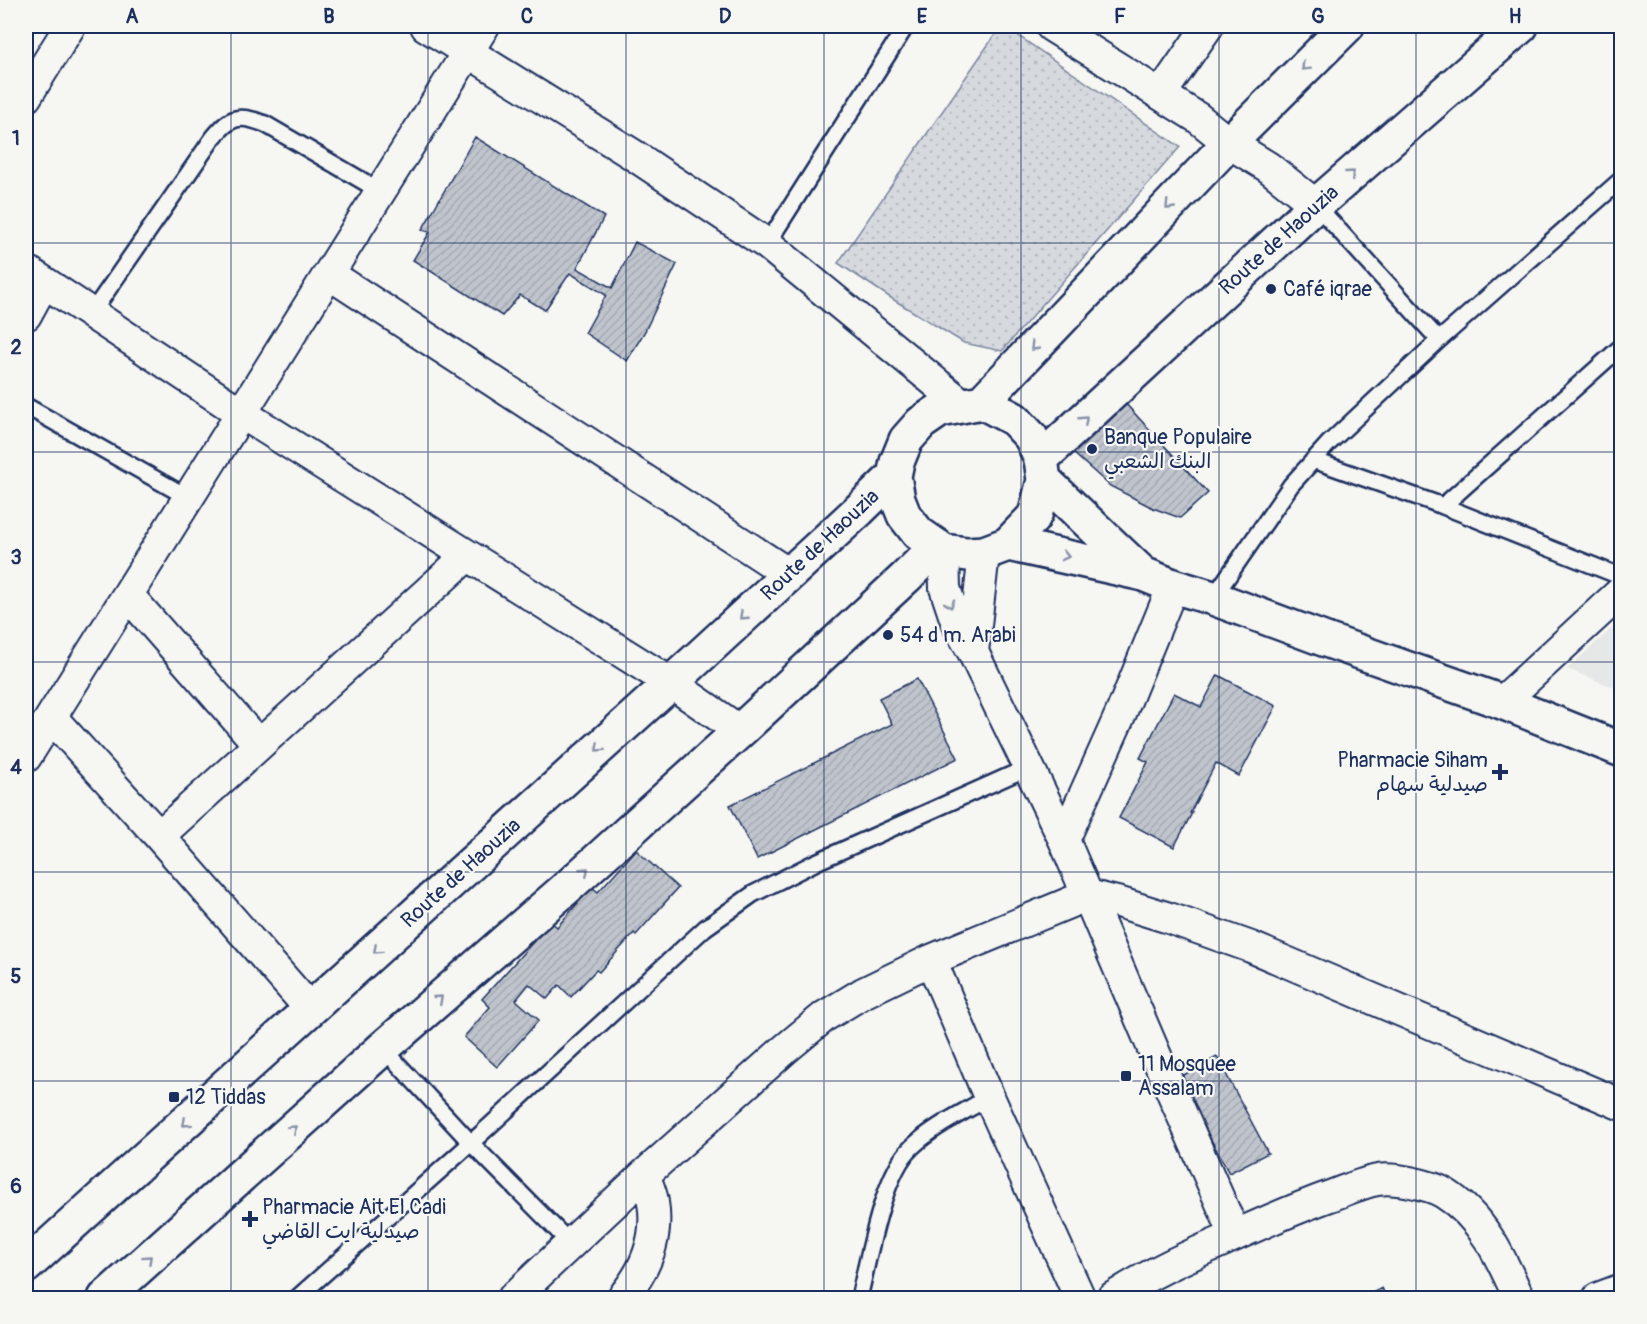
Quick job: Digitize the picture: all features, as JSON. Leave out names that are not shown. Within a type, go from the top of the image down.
[{"type":"street","points":[[26,97],[70,26]]},
{"type":"street","points":[[426,26],[632,154],[767,244],[973,404],[1014,419],[1031,437],[1043,470],[1143,574]]},
{"type":"street","points":[[26,757],[484,26]]},
{"type":"street","points":[[1051,26],[1198,118],[1229,143],[1268,167],[1316,205]]},
{"type":"street","points":[[1161,94],[1208,26]]},
{"type":"street","points":[[1347,26],[973,404],[940,410],[921,423],[906,440],[897,462],[894,477],[898,500],[904,515],[918,533],[940,548],[967,554],[996,548],[1143,574],[1502,702],[1622,750]]},
{"type":"street","name":"Route de Haouzia","points":[[1043,470],[1316,205],[1521,26]]},
{"type":"street","points":[[328,274],[789,574]]},
{"type":"street","points":[[26,315],[35,276],[242,413],[672,683],[740,731]]},
{"type":"street","points":[[973,652],[996,548],[1033,518],[1043,470]]},
{"type":"street","name":"Route de Haouzia","points":[[26,1266],[672,683],[894,477]]},
{"type":"street","points":[[940,548],[945,588],[957,624],[973,652],[1064,840],[1156,1058],[1235,1235]]},
{"type":"street","points":[[105,1299],[383,1048],[572,883],[940,548]]},
{"type":"street","points":[[159,836],[467,556]]},
{"type":"street","points":[[1064,840],[1121,713],[1173,586]]},
{"type":"street","points":[[1502,702],[1622,591]]},
{"type":"street","points":[[128,595],[259,745]]},
{"type":"street","points":[[51,717],[311,1010]]},
{"type":"street","points":[[513,1299],[644,1175],[825,1016],[863,993],[931,960],[1088,895],[1169,918],[1251,947],[1622,1105]]},
{"type":"street","points":[[931,960],[1080,1299]]},
{"type":"street","points":[[622,1299],[636,1282],[648,1256],[654,1229],[653,1202],[644,1175]]},
{"type":"street","points":[[1112,1299],[1169,1264],[1297,1208],[1378,1179],[1413,1182],[1442,1191],[1464,1208],[1485,1231],[1519,1299]]},
{"type":"street","points":[[1598,1299],[1622,1289]]},
{"type":"lane","points":[[767,244],[906,26]]},
{"type":"lane","points":[[91,314],[213,138],[231,120],[240,117],[250,118],[265,124],[380,191]]},
{"type":"lane","points":[[1214,598],[1291,486],[1329,443],[1439,340],[1622,179]]},
{"type":"lane","points":[[1316,205],[1439,340]]},
{"type":"lane","points":[[1443,506],[1622,346]]},
{"type":"lane","points":[[26,406],[189,498]]},
{"type":"lane","points":[[1313,460],[1443,506],[1622,577]]},
{"type":"lane","points":[[297,1299],[705,928],[753,894],[816,862],[1029,767]]},
{"type":"lane","points":[[383,1048],[471,1143],[571,1244]]},
{"type":"lane","points":[[860,1299],[883,1204],[896,1167],[910,1149],[932,1131],[990,1097]]},
{"type":"shaded area","points":[[1001,26],[1180,147],[1002,351],[964,343],[838,263]]},
{"type":"shaded area","points":[[1621,620],[1621,690],[1567,669]]},
{"type":"building","points":[[475,137],[604,217],[577,268],[612,288],[635,242],[677,264],[645,331],[627,361],[585,333],[606,295],[570,273],[545,310],[520,295],[502,316],[413,260],[430,232],[422,230]]},
{"type":"building","points":[[1124,402],[1208,493],[1180,518],[1153,508],[1110,486],[1071,451]]},
{"type":"building","points":[[1218,675],[1276,706],[1239,776],[1216,763],[1174,847],[1119,818],[1148,762],[1140,758],[1174,693],[1201,707]]},
{"type":"building","points":[[917,679],[958,758],[757,859],[730,805],[892,724],[879,698]]},
{"type":"building","points":[[636,850],[678,888],[636,935],[634,933],[599,972],[596,970],[571,997],[559,985],[547,999],[529,984],[516,1000],[539,1020],[497,1067],[464,1037],[490,1007],[482,999],[551,922],[557,927],[592,887],[598,892]]},
{"type":"building","points":[[1217,1057],[1268,1153],[1229,1173],[1178,1078]]},
{"type":"building","points":[[1382,1288],[1387,1298],[1362,1298]]},
{"type":"place","name":"Café iqrae","points":[[1271,289]]},
{"type":"place","name":"Banque Populaire البنك الشعبي","points":[[1092,449]]},
{"type":"place","name":"54 d m. Arabi","points":[[888,635]]},
{"type":"place","name":"Pharmacie Siham صيدلية سهام","points":[[1500,772]]},
{"type":"place","name":"11 Mosquee Assalam","points":[[1126,1076]]},
{"type":"place","name":"12 Tiddas","points":[[174,1097]]},
{"type":"place","name":"Pharmacie Ait El Cadi صيدلية ايت القاضي","points":[[250,1219]]}]
